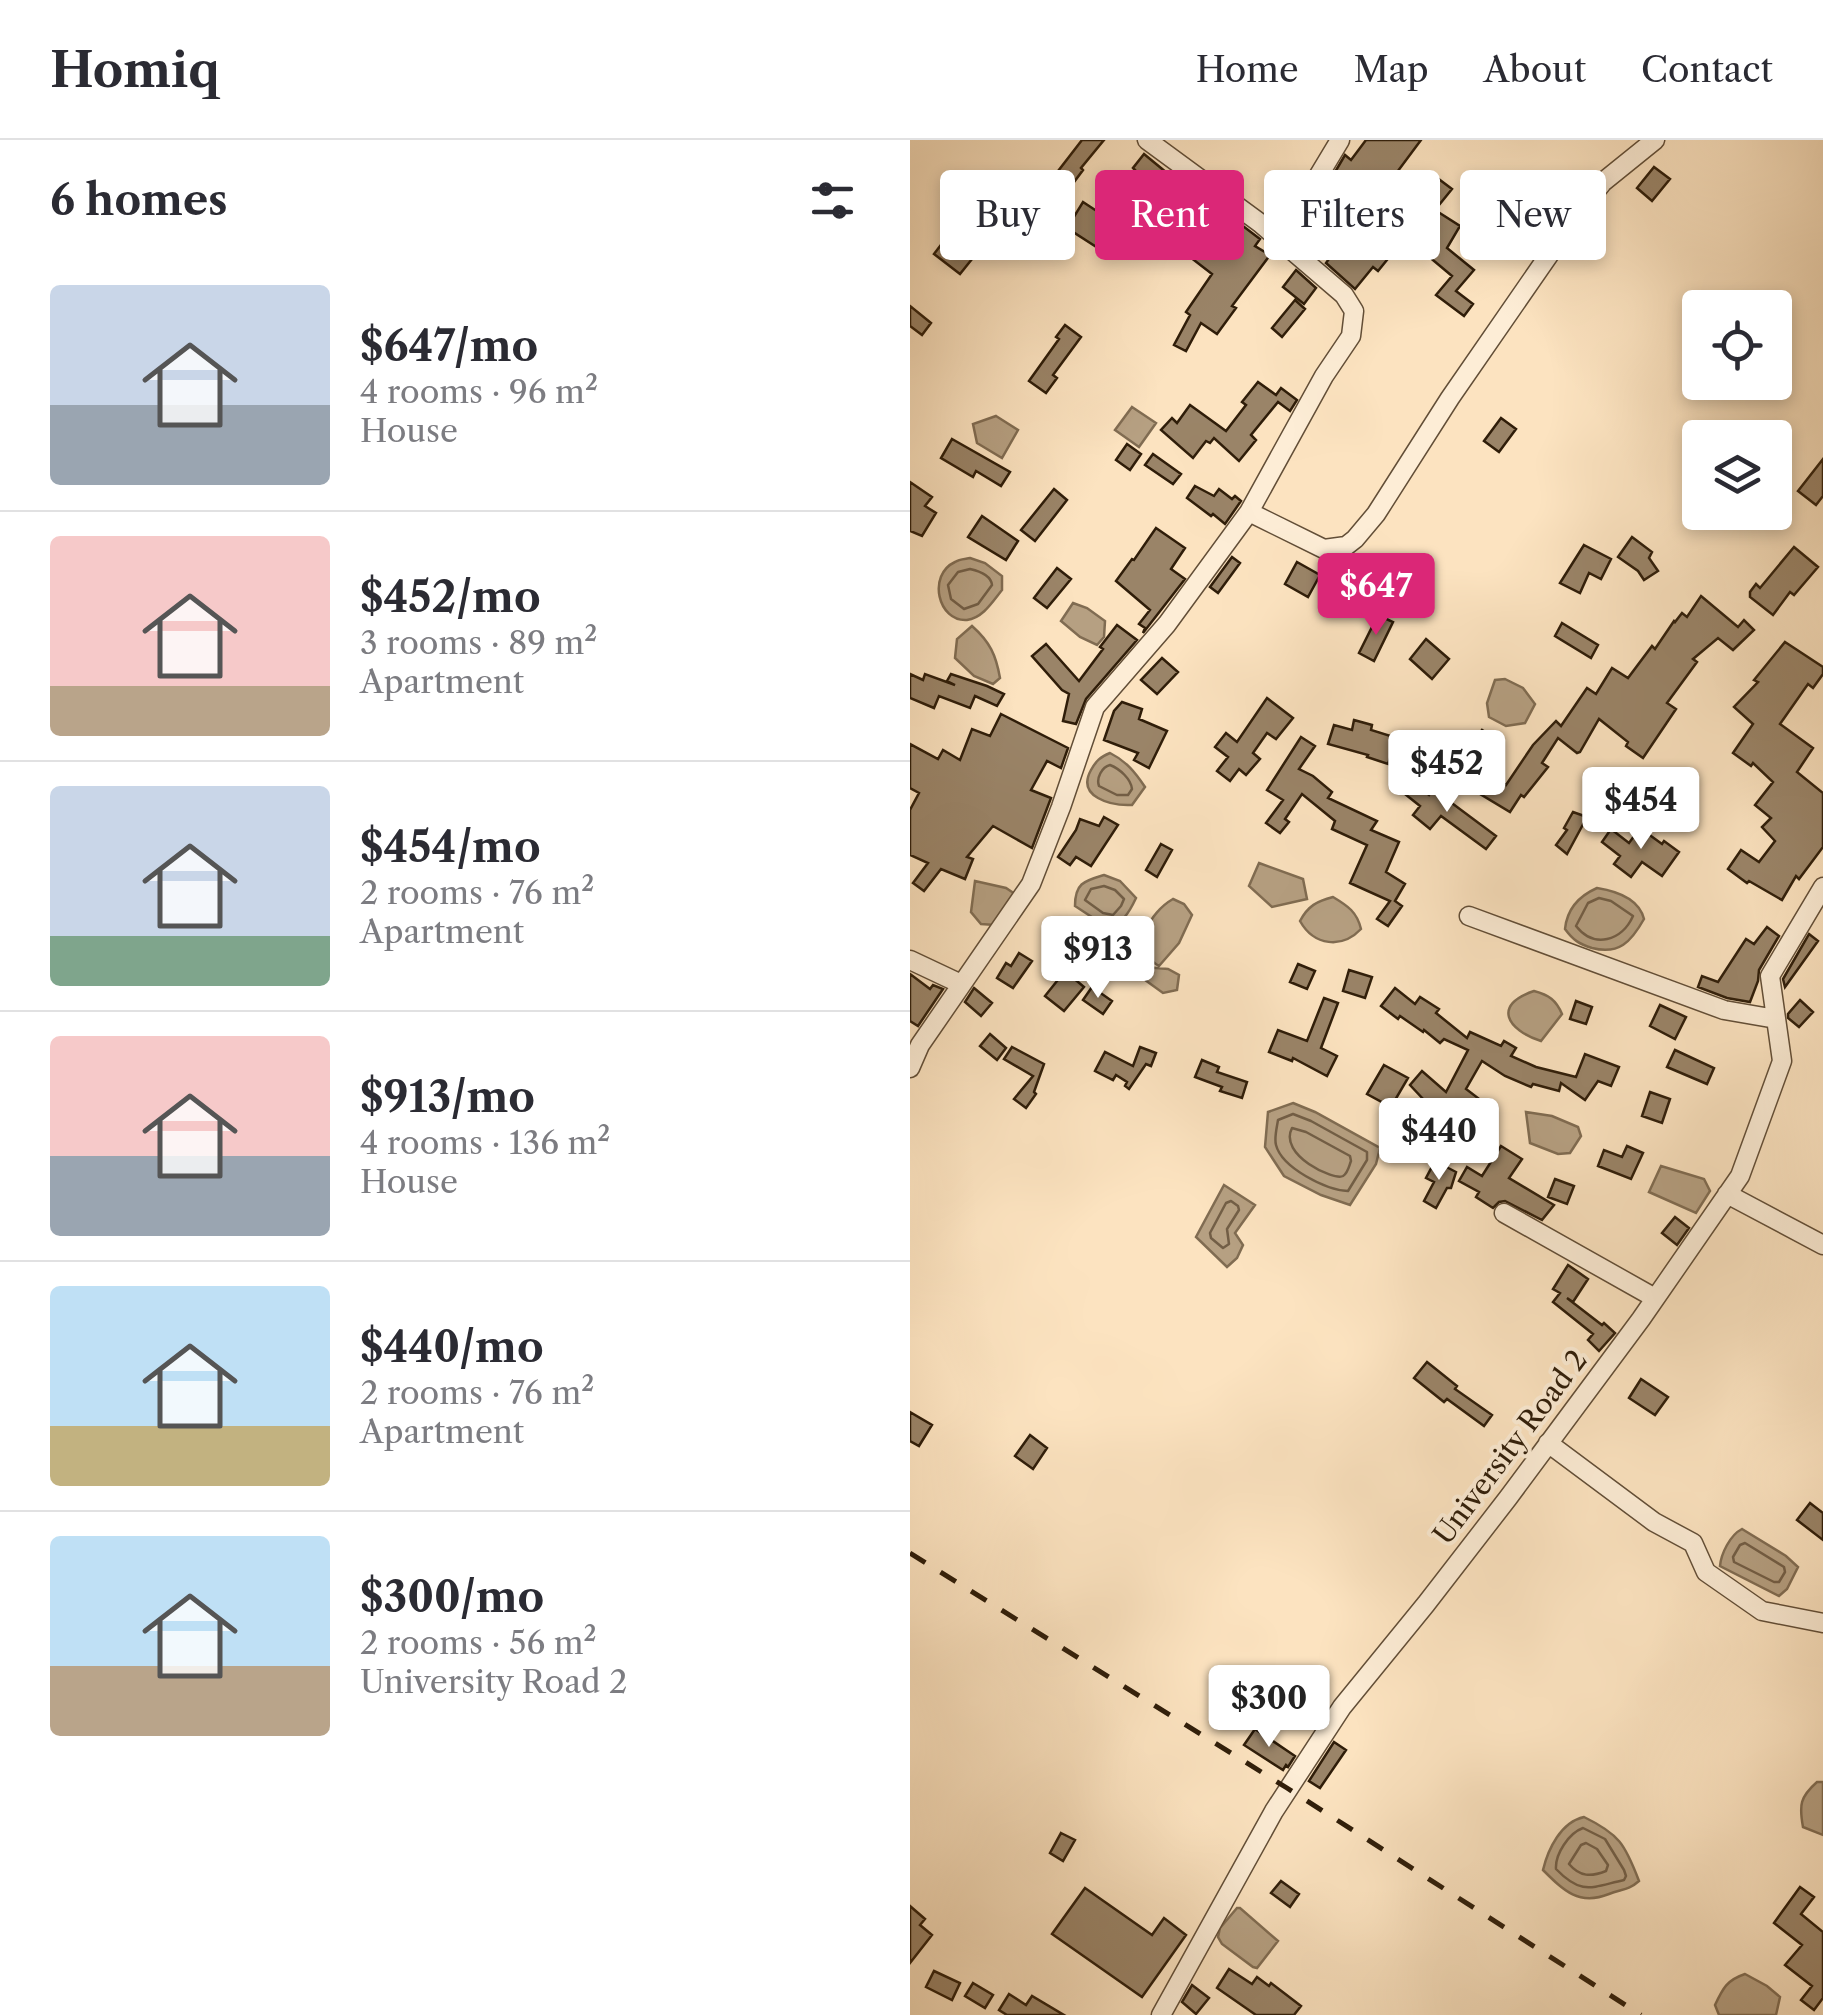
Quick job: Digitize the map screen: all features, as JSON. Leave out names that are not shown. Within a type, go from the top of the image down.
[{"type":"street","points":[[1147,140],[1264,226]]},
{"type":"street","points":[[1323,170],[1340,140]]},
{"type":"street","points":[[1249,512],[1324,549],[1346,546],[1355,539],[1376,514],[1450,398],[1578,213],[1603,182],[1654,140]]},
{"type":"street","points":[[910,1068],[920,1045],[1031,884],[1095,707],[1167,624],[1249,512],[1324,376],[1351,336],[1354,310],[1344,295],[1303,260]]},
{"type":"street","name":"University Road 2","points":[[1160,2015],[1274,1810],[1342,1707],[1548,1443],[1740,1176],[1782,1061],[1770,976],[1823,888]]},
{"type":"street","points":[[1469,916],[1724,1010],[1776,1019]]},
{"type":"street","points":[[910,960],[961,984]]},
{"type":"street","points":[[1728,1194],[1823,1244]]},
{"type":"street","points":[[1504,1213],[1655,1298]]},
{"type":"street","points":[[1548,1443],[1654,1522],[1693,1543],[1706,1572],[1762,1612],[1823,1623]]},
{"type":"water","points":[[1132,407],[1156,423],[1139,447],[1115,430]]},
{"type":"water","points":[[996,416],[1018,430],[1002,458],[977,443],[973,424]]},
{"type":"water","points":[[970,558],[1002,576],[1002,590],[983,613],[973,619],[957,619],[943,606],[941,577],[958,560]]},
{"type":"water","points":[[1073,603],[1105,621],[1104,637],[1097,645],[1061,621]]},
{"type":"water","points":[[972,626],[994,656],[1000,678],[993,684],[974,676],[955,658],[957,639]]},
{"type":"water","points":[[1505,679],[1523,688],[1535,704],[1525,723],[1506,726],[1489,717],[1487,703],[1495,680]]},
{"type":"water","points":[[1110,753],[1130,767],[1145,787],[1132,805],[1098,798],[1088,787],[1093,767]]},
{"type":"water","points":[[1259,863],[1303,879],[1307,899],[1272,907],[1249,886]]},
{"type":"water","points":[[1104,875],[1120,881],[1136,898],[1117,924],[1103,923],[1075,906],[1082,884]]},
{"type":"water","points":[[975,881],[1015,894],[995,925],[981,924],[971,912]]},
{"type":"water","points":[[1597,888],[1632,901],[1644,919],[1629,940],[1610,950],[1587,946],[1565,929],[1575,904]]},
{"type":"water","points":[[1333,897],[1351,910],[1361,929],[1345,940],[1329,942],[1313,936],[1300,921],[1314,905]]},
{"type":"water","points":[[1173,899],[1184,904],[1192,915],[1179,943],[1159,966],[1145,950],[1146,931],[1150,921]]},
{"type":"water","points":[[1145,967],[1168,969],[1179,975],[1177,990],[1163,993],[1141,977]]},
{"type":"water","points":[[1534,991],[1551,999],[1562,1014],[1541,1041],[1520,1031],[1509,1017],[1513,1003]]},
{"type":"water","points":[[1293,1103],[1380,1148],[1376,1164],[1350,1205],[1284,1176],[1265,1147],[1268,1112]]},
{"type":"water","points":[[1526,1112],[1552,1116],[1578,1127],[1581,1136],[1570,1153],[1558,1154],[1530,1143]]},
{"type":"water","points":[[1661,1166],[1704,1179],[1710,1191],[1696,1213],[1649,1192]]},
{"type":"water","points":[[1224,1185],[1255,1205],[1235,1233],[1243,1245],[1227,1267],[1196,1237]]},
{"type":"water","points":[[1742,1529],[1798,1567],[1779,1596],[1720,1566],[1727,1545]]},
{"type":"water","points":[[1817,1782],[1823,1782],[1823,1835],[1803,1827],[1802,1819],[1804,1797]]},
{"type":"water","points":[[1584,1817],[1619,1842],[1639,1881],[1598,1897],[1580,1897],[1565,1890],[1543,1870],[1557,1838],[1569,1824]]},
{"type":"water","points":[[1237,1908],[1278,1941],[1257,1968],[1218,1937],[1220,1928]]},
{"type":"water","points":[[1745,1974],[1780,1997],[1776,2015],[1719,2015],[1715,2005],[1723,1989]]},
{"type":"building","points":[[1082,140],[1104,140],[1075,181],[1075,170],[1059,170]]},
{"type":"building","points":[[1366,140],[1421,140],[1399,170],[1336,170],[1345,155],[1351,160]]},
{"type":"building","points":[[1144,154],[1163,170],[1135,170]]},
{"type":"building","points":[[1654,167],[1670,179],[1652,201],[1637,188]]},
{"type":"building","points":[[1440,180],[1452,189],[1440,204]]},
{"type":"building","points":[[1083,202],[1095,210],[1095,246],[1075,233],[1075,215]]},
{"type":"building","points":[[1440,213],[1460,226],[1447,248],[1474,270],[1456,291],[1473,304],[1464,316],[1436,295],[1452,276],[1433,260],[1440,260]]},
{"type":"building","points":[[1244,227],[1260,239],[1255,246],[1264,251],[1266,260],[1232,306],[1236,308],[1217,334],[1201,323],[1186,351],[1174,345],[1190,315],[1186,312],[1212,274],[1194,260],[1244,260]]},
{"type":"building","points":[[942,260],[971,260],[960,274]]},
{"type":"building","points":[[1387,260],[1378,271],[1373,267],[1355,289],[1326,263]]},
{"type":"building","points":[[1296,270],[1316,288],[1304,304],[1283,287]]},
{"type":"building","points":[[1295,300],[1305,309],[1282,337],[1272,328]]},
{"type":"building","points":[[910,306],[931,323],[922,335],[910,326]]},
{"type":"building","points":[[1065,325],[1081,337],[1053,375],[1057,378],[1046,393],[1029,381]]},
{"type":"building","points":[[1258,382],[1276,395],[1281,388],[1297,400],[1290,411],[1278,402],[1251,435],[1256,440],[1239,461],[1214,438],[1210,443],[1206,441],[1193,458],[1161,430],[1172,418],[1177,423],[1190,405],[1226,431]]},
{"type":"building","points":[[1501,418],[1516,429],[1499,452],[1484,441]]},
{"type":"building","points":[[952,439],[1010,472],[1001,486],[976,471],[973,477],[941,458]]},
{"type":"building","points":[[1127,444],[1141,454],[1130,470],[1116,460]]},
{"type":"building","points":[[1153,454],[1181,474],[1173,484],[1145,465]]},
{"type":"building","points":[[1823,459],[1823,496],[1816,505],[1798,491]]},
{"type":"building","points":[[910,482],[932,497],[925,506],[936,513],[922,536],[910,531]]},
{"type":"building","points":[[1195,486],[1214,496],[1219,489],[1241,501],[1225,524],[1187,498]]},
{"type":"building","points":[[1054,489],[1067,500],[1035,541],[1021,530]]},
{"type":"building","points":[[982,516],[1018,541],[1006,560],[968,537]]},
{"type":"building","points":[[1156,528],[1185,548],[1171,569],[1185,579],[1143,633],[1145,628],[1139,624],[1150,610],[1116,581]]},
{"type":"building","points":[[1632,537],[1652,552],[1649,558],[1658,571],[1644,580],[1618,557]]},
{"type":"building","points":[[1584,545],[1611,559],[1601,579],[1589,573],[1580,593],[1560,583]]},
{"type":"building","points":[[1794,547],[1818,567],[1794,595],[1790,592],[1773,615],[1750,597],[1750,592],[1756,584],[1760,588]]},
{"type":"building","points":[[1232,557],[1240,563],[1218,593],[1210,587]]},
{"type":"building","points":[[1297,562],[1320,575],[1308,597],[1285,584]]},
{"type":"building","points":[[1057,568],[1071,579],[1047,608],[1034,598]]},
{"type":"building","points":[[1701,596],[1738,627],[1744,620],[1754,630],[1733,650],[1718,638],[1693,659],[1697,662],[1667,703],[1676,709],[1643,758],[1599,719],[1580,752],[1558,738],[1542,763],[1548,767],[1510,812],[1447,774],[1453,765],[1440,756],[1449,743],[1465,753],[1482,730],[1496,739],[1477,768],[1506,785],[1533,745],[1556,721],[1561,726],[1587,688],[1596,694],[1612,668],[1628,678],[1674,621],[1682,613],[1687,617]]},
{"type":"building","points":[[1378,615],[1393,622],[1374,661],[1359,653]]},
{"type":"building","points":[[1562,623],[1598,645],[1591,658],[1555,636]]},
{"type":"building","points":[[1117,625],[1137,640],[1086,699],[1076,724],[1063,721],[1069,694],[1032,656],[1046,644],[1079,681]]},
{"type":"building","points":[[1426,639],[1449,659],[1432,679],[1410,659]]},
{"type":"building","points":[[1785,642],[1823,667],[1823,674],[1813,688],[1808,684],[1780,724],[1813,748],[1797,772],[1823,793],[1823,847],[1799,879],[1796,876],[1782,900],[1728,869],[1741,850],[1759,862],[1775,841],[1762,827],[1771,818],[1755,805],[1773,782],[1753,763],[1751,766],[1733,753],[1753,724],[1734,707],[1758,682],[1754,680]]},
{"type":"building","points":[[1162,658],[1178,672],[1157,694],[1141,680]]},
{"type":"building","points":[[910,674],[923,680],[925,674],[955,685],[947,681],[951,674],[1004,694],[997,706],[975,696],[970,708],[939,696],[934,708],[910,698]]},
{"type":"building","points":[[1267,698],[1293,718],[1276,739],[1267,733],[1253,753],[1260,759],[1246,775],[1239,769],[1230,781],[1217,771],[1228,757],[1215,747],[1226,733],[1237,742]]},
{"type":"building","points":[[1122,702],[1142,709],[1139,719],[1167,731],[1149,768],[1134,760],[1138,753],[1104,740],[1114,711]]},
{"type":"building","points":[[1001,714],[1068,748],[1061,768],[1047,761],[1031,790],[1051,798],[1032,848],[993,826],[967,857],[973,859],[965,879],[941,869],[924,891],[913,883],[928,863],[910,855],[910,810],[919,793],[910,788],[910,744],[938,759],[943,750],[960,760],[972,729],[990,736]]},
{"type":"building","points":[[1354,720],[1397,738],[1388,764],[1328,744],[1334,725],[1352,730]]},
{"type":"building","points":[[1301,737],[1315,746],[1299,769],[1332,792],[1328,798],[1377,821],[1371,830],[1399,842],[1386,872],[1405,884],[1395,901],[1402,906],[1388,926],[1377,919],[1390,901],[1350,883],[1367,845],[1332,829],[1335,821],[1302,794],[1280,833],[1266,823],[1283,800],[1267,790]]},
{"type":"building","points":[[1414,783],[1429,795],[1433,789],[1496,836],[1486,849],[1441,816],[1430,829],[1413,815],[1420,806],[1405,794]]},
{"type":"building","points":[[1573,812],[1587,817],[1567,854],[1556,845]]},
{"type":"building","points":[[1104,817],[1118,825],[1091,866],[1076,857],[1070,865],[1058,857],[1080,819],[1099,826]]},
{"type":"building","points":[[1640,828],[1679,852],[1662,876],[1642,862],[1631,877],[1614,864],[1620,856],[1602,842],[1611,829],[1629,843]]},
{"type":"building","points":[[1161,844],[1172,850],[1157,877],[1146,870]]},
{"type":"building","points":[[1767,927],[1779,936],[1759,970],[1750,1002],[1698,987],[1702,976],[1718,982],[1746,939],[1754,944]]},
{"type":"building","points":[[1809,934],[1818,941],[1785,987],[1783,979]]},
{"type":"building","points":[[1019,953],[1032,961],[1013,988],[997,978],[1006,963],[1011,966]]},
{"type":"building","points":[[1298,964],[1315,971],[1307,989],[1290,982]]},
{"type":"building","points":[[1349,970],[1372,977],[1365,998],[1343,991]]},
{"type":"building","points":[[1065,971],[1084,987],[1064,1011],[1045,996]]},
{"type":"building","points":[[910,974],[930,989],[933,985],[943,989],[918,1026],[910,1021]]},
{"type":"building","points":[[1092,987],[1112,1001],[1103,1014],[1083,1000]]},
{"type":"building","points":[[974,988],[992,1003],[981,1016],[965,1002]]},
{"type":"building","points":[[1395,988],[1415,1004],[1420,997],[1439,1009],[1436,1013],[1467,1038],[1470,1032],[1501,1046],[1504,1041],[1516,1048],[1511,1056],[1536,1067],[1576,1077],[1585,1054],[1619,1067],[1611,1086],[1598,1081],[1585,1100],[1561,1083],[1559,1091],[1533,1084],[1531,1087],[1482,1061],[1466,1089],[1495,1111],[1489,1122],[1477,1115],[1470,1123],[1455,1110],[1451,1116],[1425,1101],[1410,1085],[1422,1071],[1446,1092],[1468,1050],[1444,1039],[1440,1043],[1381,1006]]},
{"type":"building","points":[[1324,998],[1338,1003],[1321,1048],[1337,1056],[1327,1076],[1293,1058],[1292,1061],[1269,1052],[1278,1030],[1307,1041]]},
{"type":"building","points":[[1800,1000],[1813,1012],[1799,1027],[1788,1014]]},
{"type":"building","points":[[1576,1001],[1592,1007],[1586,1024],[1570,1019]]},
{"type":"building","points":[[1660,1005],[1686,1017],[1675,1039],[1650,1026]]},
{"type":"building","points":[[990,1034],[1006,1048],[997,1060],[980,1046]]},
{"type":"building","points":[[1012,1047],[1044,1064],[1036,1094],[1026,1108],[1014,1099],[1033,1076],[1004,1059]]},
{"type":"building","points":[[1140,1047],[1156,1053],[1151,1066],[1146,1064],[1129,1089],[1125,1086],[1127,1082],[1116,1075],[1113,1080],[1095,1071],[1105,1052],[1133,1066]]},
{"type":"building","points":[[1675,1050],[1714,1068],[1707,1084],[1667,1067]]},
{"type":"building","points":[[1202,1060],[1219,1067],[1217,1072],[1247,1082],[1242,1098],[1195,1077]]},
{"type":"building","points":[[1384,1065],[1408,1078],[1391,1107],[1367,1094]]},
{"type":"building","points":[[1650,1092],[1670,1099],[1662,1123],[1642,1116]]},
{"type":"building","points":[[1501,1146],[1522,1159],[1509,1178],[1554,1205],[1542,1220],[1505,1201],[1493,1208],[1476,1197],[1479,1192],[1459,1181],[1467,1167],[1482,1176]]},
{"type":"building","points":[[1627,1146],[1643,1153],[1631,1179],[1598,1166],[1604,1150],[1622,1157]]},
{"type":"building","points":[[1435,1161],[1456,1172],[1451,1188],[1447,1188],[1436,1208],[1424,1201],[1434,1182],[1426,1178]]},
{"type":"building","points":[[1555,1179],[1574,1186],[1567,1204],[1548,1197]]},
{"type":"building","points":[[1675,1217],[1689,1228],[1677,1245],[1662,1233]]},
{"type":"building","points":[[1568,1265],[1588,1279],[1573,1302],[1567,1298],[1615,1333],[1599,1351],[1588,1340],[1593,1334],[1553,1302],[1560,1293],[1553,1289]]},
{"type":"building","points":[[1427,1362],[1457,1386],[1455,1389],[1492,1415],[1484,1426],[1414,1378]]},
{"type":"building","points":[[1641,1379],[1668,1397],[1655,1415],[1629,1398]]},
{"type":"building","points":[[910,1412],[932,1425],[919,1446],[910,1441]]},
{"type":"building","points":[[1030,1435],[1047,1448],[1033,1469],[1015,1456]]},
{"type":"building","points":[[1810,1503],[1823,1513],[1823,1540],[1797,1520]]},
{"type":"building","points":[[1255,1729],[1295,1756],[1288,1767],[1283,1770],[1244,1745]]},
{"type":"building","points":[[1334,1742],[1346,1750],[1320,1788],[1309,1781]]},
{"type":"building","points":[[1061,1833],[1075,1840],[1063,1861],[1050,1853]]},
{"type":"building","points":[[1281,1881],[1299,1894],[1290,1907],[1271,1893]]},
{"type":"building","points":[[1800,1887],[1814,1897],[1801,1914],[1823,1932],[1823,1998],[1814,2010],[1801,2000],[1812,1986],[1785,1965],[1802,1945],[1774,1923]]},
{"type":"building","points":[[1085,1888],[1152,1935],[1164,1918],[1186,1935],[1142,1997],[1052,1934]]},
{"type":"building","points":[[910,1906],[925,1919],[920,1925],[932,1935],[910,1963]]},
{"type":"building","points":[[1229,1969],[1252,1984],[1257,1977],[1269,1986],[1271,1983],[1301,2006],[1294,2015],[1256,2015],[1217,1988]]},
{"type":"building","points":[[934,1971],[960,1983],[952,2000],[926,1987]]},
{"type":"building","points":[[973,1983],[993,1995],[985,2008],[965,1996]]},
{"type":"building","points":[[1192,1985],[1209,1998],[1196,2014],[1182,2002]]},
{"type":"building","points":[[1009,1994],[1026,2005],[1032,1996],[1064,2015],[1007,2015],[999,2010]]},
{"type":"railway","points":[[910,1553],[1641,2015]]}]
